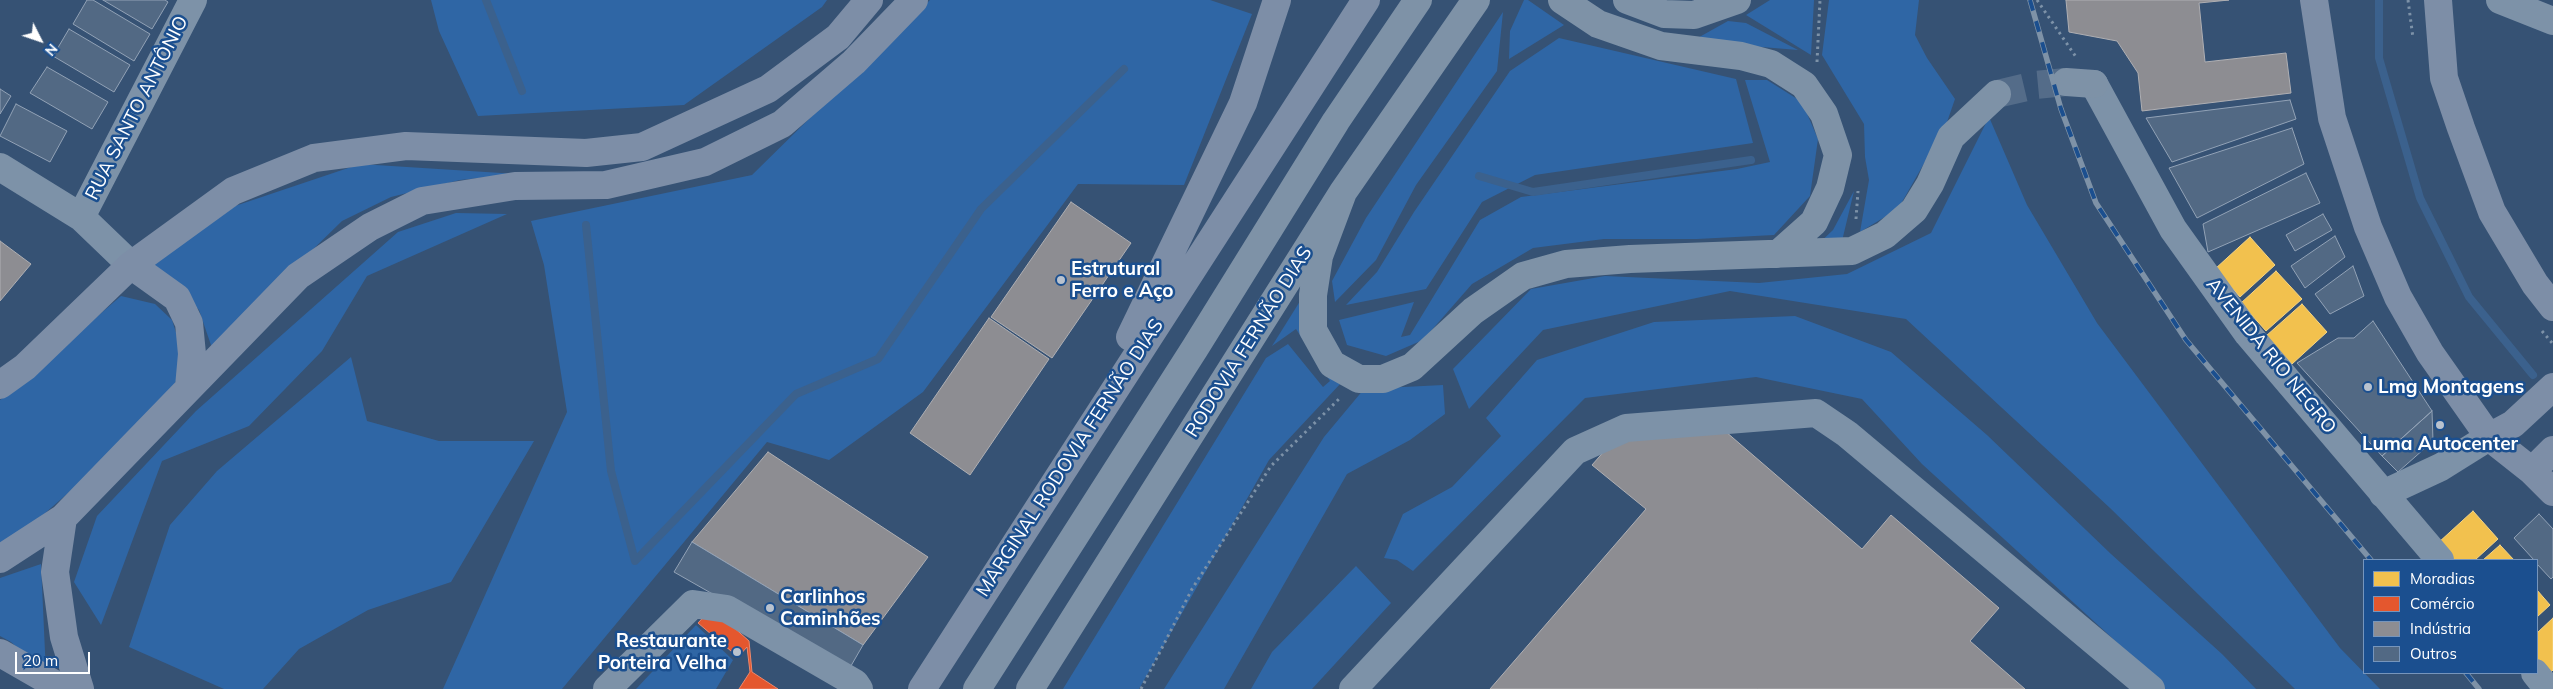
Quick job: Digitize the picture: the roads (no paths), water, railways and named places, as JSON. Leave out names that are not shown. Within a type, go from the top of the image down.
[{"type":"highway","points":[[977,689],[1195,348],[1336,121],[1418,0]]},
{"type":"highway","name":"RODOVIA FERNÃO DIAS","points":[[1030,689],[1343,192],[1476,0]]},
{"type":"highway","points":[[1562,0],[1592,21],[1661,46],[1741,56],[1771,64],[1804,85],[1824,114],[1838,155],[1830,188],[1814,222],[1778,254]]},
{"type":"highway","points":[[1627,0],[1664,14],[1694,15],[1737,0]]},
{"type":"highway","points":[[2066,82],[2094,84]]},
{"type":"highway","points":[[1343,192],[1319,256],[1312,295],[1313,330],[1332,364],[1359,379],[1383,379],[1412,367],[1473,311],[1523,276],[1566,264],[1852,252],[1885,235],[1914,210],[1930,184],[1951,137],[1997,94]]},
{"type":"main road","points":[[0,385],[25,367],[131,265],[233,191],[314,158],[406,146],[586,153],[642,146],[768,89],[838,37],[868,0]]},
{"type":"main road","points":[[0,559],[63,518],[298,276],[370,227],[422,201],[515,186],[606,185],[705,162],[782,124],[854,62],[914,0]]},
{"type":"main road","points":[[1070,458],[1243,103],[1277,0]]},
{"type":"main road","name":"MARGINAL RODOVIA FERNÃO DIAS","points":[[922,689],[1366,0]]},
{"type":"main road","points":[[2314,0],[2332,118],[2368,227],[2402,305],[2430,353],[2489,437],[2532,471],[2553,492]]},
{"type":"main road","points":[[2438,0],[2444,78],[2492,212],[2535,284],[2553,307]]},
{"type":"main road","points":[[131,265],[177,298],[189,323],[192,354],[189,387]]},
{"type":"main road","points":[[2489,437],[2513,424],[2553,388]]},
{"type":"main road","points":[[2532,471],[2553,450]]},
{"type":"main road","points":[[63,518],[54,572],[64,637],[80,689]]},
{"type":"main road","points":[[0,653],[63,689]]},
{"type":"street","name":"RUA SANTO ANTÔNIO","points":[[81,217],[193,0]]},
{"type":"street","points":[[2500,0],[2553,21]]},
{"type":"street","name":"AVENIDA RIO NEGRO","points":[[2094,84],[2173,229],[2248,334],[2439,559]]},
{"type":"street","points":[[0,167],[81,217],[131,265]]},
{"type":"street","points":[[1353,689],[1575,451],[1626,428],[1816,413],[1847,434],[2151,689]]},
{"type":"street","points":[[2383,494],[2441,467],[2489,437]]},
{"type":"street","points":[[607,689],[693,604],[726,609],[855,683],[860,689]]},
{"type":"street","points":[[2536,674],[2548,689]]},
{"type":"waterway","points":[[486,0],[522,91]]},
{"type":"waterway","points":[[2379,0],[2379,58],[2420,198],[2469,297],[2533,375]]},
{"type":"waterway","points":[[586,225],[611,471],[635,561],[796,394],[878,359],[981,209],[1124,69]]},
{"type":"waterway","points":[[1479,176],[1533,192],[1751,160]]},
{"type":"tunnel","points":[[1997,94],[2035,85],[2066,82]]},
{"type":"railway","points":[[2030,0],[2061,109],[2096,203],[2186,340],[2370,559]]},
{"type":"railway","points":[[2467,674],[2479,689]]},
{"type":"place","name":"Estrutural Ferro e Aço","points":[[1061,280]]},
{"type":"place","name":"Lmg Montagens","points":[[2368,387]]},
{"type":"place","name":"Luma Autocenter","points":[[2440,425]]},
{"type":"place","name":"Carlinhos Caminhões","points":[[770,608]]},
{"type":"place","name":"Restaurante Porteira Velha","points":[[737,652]]}]
